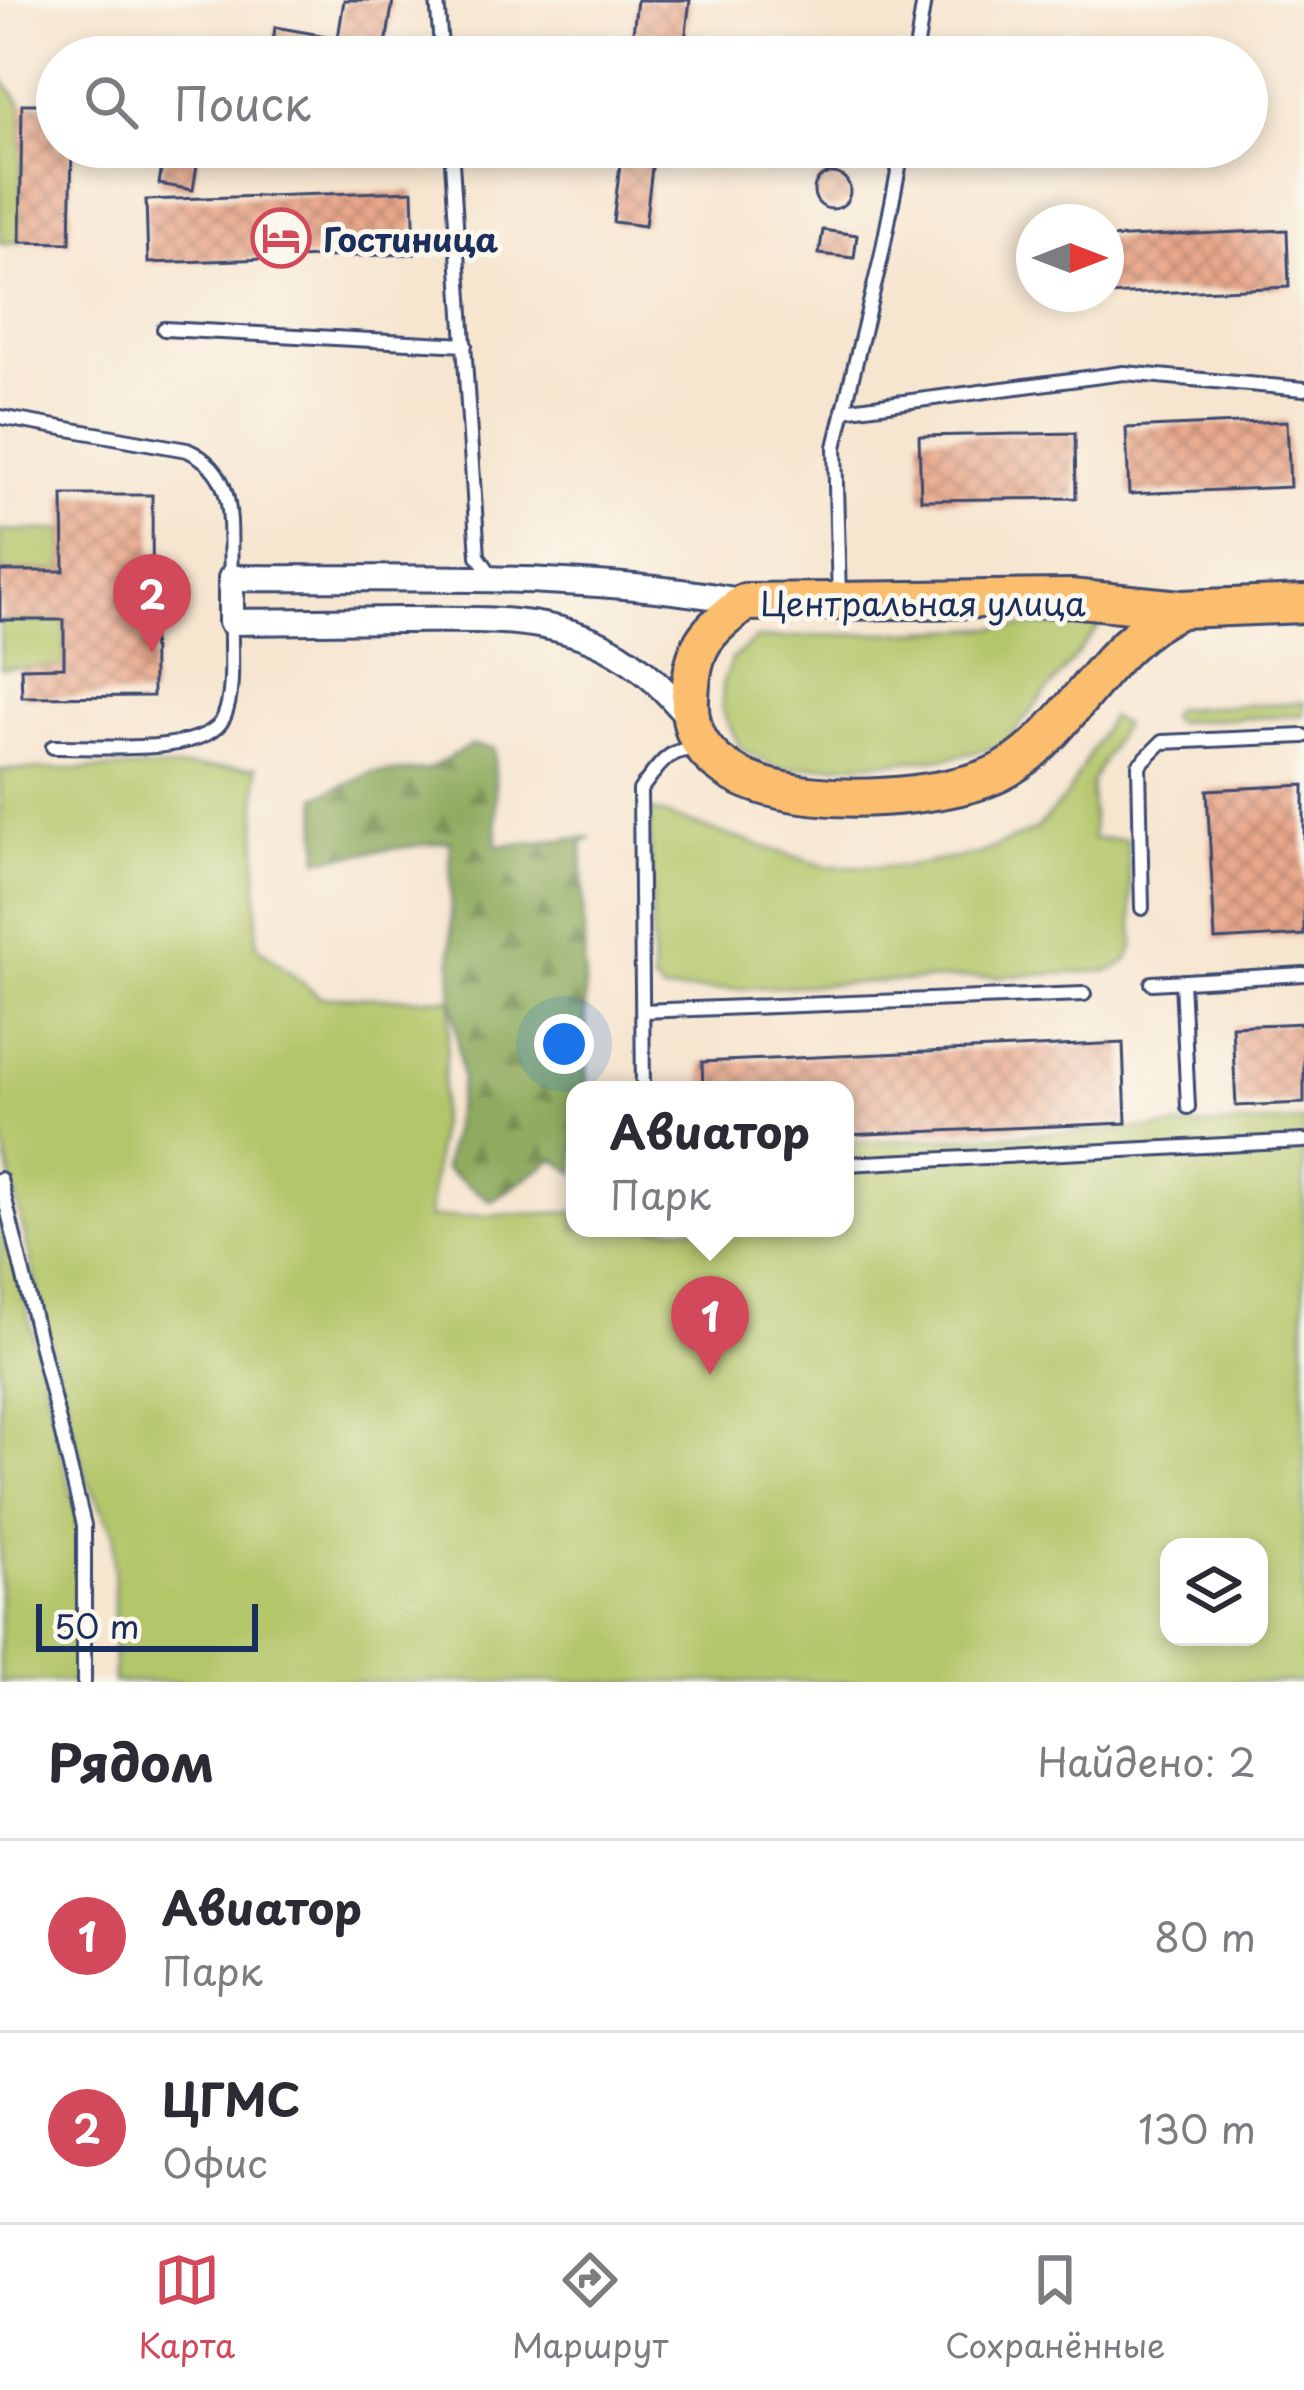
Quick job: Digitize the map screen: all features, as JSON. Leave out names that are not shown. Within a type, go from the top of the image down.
[{"type":"main road","name":"Центральная улица","points":[[1181,609],[1155,620],[1128,641],[1035,746],[997,775],[943,788],[851,797],[755,785],[726,771],[704,747],[689,707],[692,661],[706,633],[745,602],[1070,598],[1181,609],[1304,604]]},
{"type":"street","points":[[697,729],[658,682],[630,661],[557,629],[497,620],[231,622],[231,578],[672,588],[745,602]]},
{"type":"lane","points":[[436,0],[440,36]]},
{"type":"lane","points":[[919,36],[924,0]]},
{"type":"lane","points":[[452,168],[478,556],[496,582]]},
{"type":"lane","points":[[838,600],[835,447],[899,168]]},
{"type":"lane","points":[[164,329],[465,345]]},
{"type":"lane","points":[[843,410],[1124,373],[1304,388]]},
{"type":"lane","points":[[0,417],[187,450],[203,458],[218,471],[227,493],[231,578]]},
{"type":"lane","points":[[53,747],[188,744],[209,735],[222,724],[227,709],[231,622]]},
{"type":"lane","points":[[1142,908],[1139,765],[1162,742],[1304,736]]},
{"type":"lane","points":[[643,1081],[640,790],[670,753],[684,748],[700,751],[726,771]]},
{"type":"lane","points":[[1152,983],[1304,974]]},
{"type":"lane","points":[[1182,981],[1188,1107]]},
{"type":"lane","points":[[642,1011],[1084,994]]},
{"type":"lane","points":[[854,1164],[1304,1141]]},
{"type":"lane","points":[[0,1179],[84,1525],[83,1682]]},
{"type":"green space","points":[[0,76],[22,104],[20,242],[0,243]]},
{"type":"green space","points":[[63,530],[64,571],[0,571],[0,531]]},
{"type":"green space","points":[[0,620],[64,620],[64,667],[1,668]]},
{"type":"green space","points":[[1102,623],[1003,746],[948,758],[779,769],[741,749],[722,711],[723,681],[732,659],[756,639]]},
{"type":"green space","points":[[1304,702],[1304,715],[1175,722],[1169,716],[1175,709]]},
{"type":"green space","points":[[1110,717],[1123,724],[1091,783],[1093,839],[1127,839],[1134,944],[1128,960],[1110,971],[663,992],[653,981],[650,810],[824,866],[904,867],[979,854],[1037,829],[1067,795]]},
{"type":"green space","points":[[471,745],[494,748],[497,846],[591,837],[582,843],[587,1081],[566,1081],[566,1167],[555,1159],[492,1201],[444,1169],[462,1079],[452,992],[450,841],[319,859],[317,797],[371,773],[427,770]]},
{"type":"green space","points":[[257,767],[257,946],[320,997],[452,999],[429,1218],[566,1212],[566,1237],[854,1237],[854,1143],[1304,1121],[1304,1682],[114,1682],[114,1533],[86,1477],[0,1130],[0,770]]},
{"type":"green space","points":[[0,1197],[79,1525],[77,1682],[0,1682]]},
{"type":"building","points":[[344,0],[393,0],[387,36],[338,36]]},
{"type":"building","points":[[637,0],[690,0],[686,36],[633,36]]},
{"type":"building","points":[[275,27],[327,36],[274,36]]},
{"type":"building","points":[[22,104],[36,104],[36,168],[72,168],[70,243],[20,242]]},
{"type":"building","points":[[162,168],[197,168],[193,190],[159,184]]},
{"type":"building","points":[[619,168],[652,168],[645,226],[613,222]]},
{"type":"building","points":[[832,173],[845,178],[850,191],[845,204],[832,209],[819,204],[814,191],[819,178]]},
{"type":"building","name":"Гостиница","points":[[413,191],[415,254],[148,263],[146,200]]},
{"type":"building","points":[[823,230],[857,235],[854,258],[819,254]]},
{"type":"building","points":[[1287,230],[1289,287],[1124,294],[1124,237]]},
{"type":"building","points":[[1287,421],[1290,487],[1129,494],[1126,428]]},
{"type":"building","points":[[1075,433],[1076,498],[921,500],[919,436]]},
{"type":"building","points":[[63,495],[152,495],[153,696],[22,697],[21,668],[64,667],[64,620],[0,620],[0,571],[64,571]]},
{"type":"building","points":[[1304,785],[1304,935],[1215,940],[1207,790]]},
{"type":"building","points":[[1304,1023],[1304,1103],[1236,1106],[1232,1026]]},
{"type":"building","points":[[1123,1043],[1126,1123],[854,1135],[854,1081],[703,1081],[702,1062]]},
{"type":"place","name":"Гостиница","points":[[281,238]]},
{"type":"place","name":"ЦГМС","points":[[152,653]]},
{"type":"place","name":"Авиатор","points":[[710,1375]]}]
